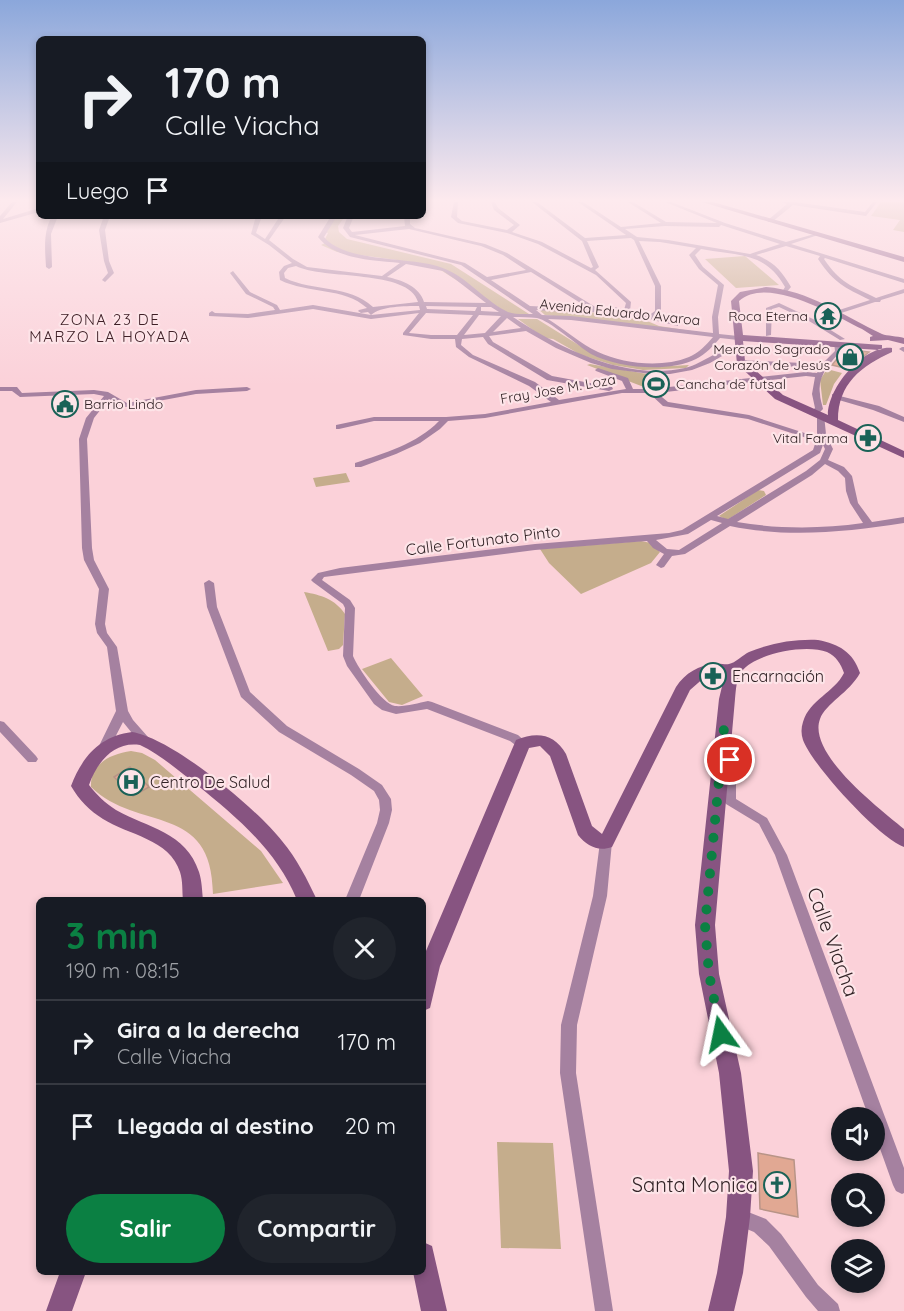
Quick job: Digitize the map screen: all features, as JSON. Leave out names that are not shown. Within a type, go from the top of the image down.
[{"type":"main road","points":[[902,342],[880,344],[835,313],[785,292],[759,290],[739,296],[735,301],[740,362],[758,380],[779,397],[904,454]]},
{"type":"main road","name":"Avenida Eduardo Avaroa","points":[[738,340],[768,335],[880,344]]},
{"type":"main road","name":"Avenida Eduardo Avaroa","points":[[738,340],[839,341]]},
{"type":"main road","points":[[833,423],[835,396],[840,385],[880,344],[902,342]]},
{"type":"main road","points":[[721,1311],[730,1273],[738,1217],[741,1171],[730,1073],[709,974],[705,925],[730,681],[734,670],[742,662],[758,654],[805,645],[828,646],[845,657],[852,673],[847,685],[819,707],[810,726],[811,738],[822,759],[860,802],[904,840]]},
{"type":"main road","points":[[426,986],[430,966],[522,744],[534,739],[551,744],[558,754],[584,830],[593,840],[606,842],[684,687],[691,678],[706,669],[714,667],[734,670]]},
{"type":"main road","points":[[193,897],[188,864],[175,846],[99,809],[87,798],[80,786],[84,772],[105,746],[128,738],[144,740],[194,774],[268,837],[285,859],[305,897]]},
{"type":"main road","points":[[426,1270],[434,1311]]},
{"type":"main road","points":[[60,1311],[72,1275]]},
{"type":"street","points":[[105,280],[111,273],[106,263]]},
{"type":"street","points":[[384,277],[403,263]]},
{"type":"street","points":[[415,263],[447,271],[525,329],[580,358],[642,372],[671,372],[698,366],[738,340]]},
{"type":"street","points":[[460,263],[595,353],[628,363],[654,365],[687,361],[706,351],[716,334],[716,309],[722,285],[696,263]]},
{"type":"street","points":[[520,263],[595,309]]},
{"type":"street","points":[[579,263],[604,278],[629,303],[627,311]]},
{"type":"street","points":[[592,270],[596,267],[594,263]]},
{"type":"street","points":[[645,263],[660,295],[658,312],[649,318]]},
{"type":"street","points":[[767,263],[776,268],[788,287],[785,292]]},
{"type":"street","points":[[824,263],[841,283],[878,301]]},
{"type":"street","points":[[843,263],[904,282]]},
{"type":"street","points":[[371,313],[364,300],[353,294],[301,286],[282,279],[281,273],[295,264],[319,271],[384,277],[408,287],[424,307],[405,334],[486,336],[525,329]]},
{"type":"street","points":[[487,279],[533,270]]},
{"type":"street","points":[[233,273],[248,293],[276,308]]},
{"type":"street","points":[[835,313],[904,291]]},
{"type":"street","name":"Avenida Eduardo Avaroa","points":[[479,309],[492,305]]},
{"type":"street","points":[[768,335],[769,308],[779,305],[811,320],[839,341],[838,351],[823,366],[819,375],[816,396],[821,440]]},
{"type":"street","name":"Avenida Eduardo Avaroa","points":[[276,308],[248,316],[211,315],[212,313],[276,308],[313,307],[371,313],[424,307],[479,309],[506,315],[571,318],[716,334]]},
{"type":"street","name":"Avenida Eduardo Avaroa","points":[[530,308],[627,311],[660,322],[738,340]]},
{"type":"street","points":[[479,309],[459,336],[457,343],[461,350],[532,384],[558,403]]},
{"type":"street","points":[[486,336],[506,315]]},
{"type":"street","points":[[486,336],[490,343],[499,350],[550,378],[622,391]]},
{"type":"street","points":[[580,358],[576,362],[625,380],[631,391]]},
{"type":"street","points":[[687,361],[698,366]]},
{"type":"street","points":[[740,362],[823,366]]},
{"type":"street","name":"Fray Jose M. Loza","points":[[339,427],[374,419],[447,419],[506,413],[622,391],[651,391],[819,375]]},
{"type":"street","points":[[0,389],[14,389],[20,395],[94,392],[126,405],[196,392],[247,389]]},
{"type":"street","points":[[650,538],[655,546],[669,553],[682,552],[784,489],[824,461],[829,448],[827,442],[749,417],[666,404],[651,391]]},
{"type":"street","points":[[835,396],[876,408],[904,420]]},
{"type":"street","points":[[107,397],[87,425],[83,439],[83,490],[87,548],[89,560],[104,589],[100,624],[102,633],[112,647],[122,711],[144,740]]},
{"type":"street","points":[[358,465],[386,455],[433,432],[447,419]]},
{"type":"street","name":"Calle Fortunato Pinto","points":[[522,744],[513,738],[428,705],[396,710],[378,701],[351,664],[348,656],[350,609],[347,602],[316,582],[321,575],[535,547],[650,538],[686,532],[817,452],[821,440]]},
{"type":"street","points":[[824,461],[841,469],[849,478],[849,493],[868,524]]},
{"type":"street","points":[[802,462],[814,468]]},
{"type":"street","points":[[767,482],[784,489]]},
{"type":"street","points":[[712,517],[729,524],[785,529],[824,529],[904,520]]},
{"type":"street","points":[[661,565],[669,553]]},
{"type":"street","points":[[209,583],[212,607],[245,694],[283,729],[371,782],[385,799],[386,810],[383,823],[353,897]]},
{"type":"street","points":[[105,746],[122,711]]},
{"type":"street","points":[[0,725],[32,759]]},
{"type":"street","name":"Calle Viacha","points":[[724,728],[730,741],[730,801],[763,821],[781,855],[902,1185]]},
{"type":"street","points":[[604,1311],[568,1073],[569,1025],[600,896],[606,842]]},
{"type":"street","points":[[738,1217],[760,1226],[775,1240],[812,1292],[831,1311]]},
{"type":"shaded area","points":[[412,263],[451,264],[529,314],[509,314],[439,269]]},
{"type":"shaded area","points":[[709,263],[753,263],[779,285],[736,288]]},
{"type":"shaded area","points":[[538,309],[633,315],[659,326],[711,334],[545,315]]},
{"type":"shaded area","points":[[518,319],[537,319],[590,352],[616,362],[689,365],[686,368],[643,370],[613,365],[581,355],[553,339],[544,338]]},
{"type":"shaded area","points":[[587,365],[647,374],[657,386],[644,387]]},
{"type":"shaded area","points":[[827,369],[842,373],[834,384],[826,405],[823,405],[820,380]]},
{"type":"shaded area","points":[[346,473],[350,482],[316,487],[313,478]]},
{"type":"shaded area","points":[[758,490],[764,491],[766,495],[727,520],[719,516]]},
{"type":"shaded area","points":[[641,541],[651,543],[660,552],[651,563],[581,594],[549,563],[540,549]]},
{"type":"shaded area","points":[[304,592],[327,599],[345,614],[343,645],[339,649],[328,651]]},
{"type":"shaded area","points":[[391,658],[423,696],[402,705],[389,702],[362,669]]},
{"type":"shaded area","points":[[131,751],[142,753],[155,760],[261,851],[283,883],[213,894],[209,865],[200,845],[186,831],[110,801],[91,787],[94,772],[98,766],[109,758]]},
{"type":"shaded area","points":[[497,1142],[553,1143],[561,1249],[501,1248]]},
{"type":"building","name":"Mercado Sagrado Corazón de Jesús","points":[[852,350],[869,352],[848,369],[832,365],[840,355],[844,356]]},
{"type":"building","name":"Centro De Salud","points":[[130,767],[149,787],[133,796],[114,777]]},
{"type":"building","name":"Santa Monica","points":[[758,1153],[794,1160],[798,1217],[760,1209]]},
{"type":"place","name":"Roca Eterna","points":[[828,316]]},
{"type":"place","name":"Mercado Sagrado Corazón de Jesús","points":[[850,357]]},
{"type":"place","name":"Cancha de futsal","points":[[656,384]]},
{"type":"place","name":"Barrio Lindo","points":[[65,404]]},
{"type":"place","name":"Vital Farma","points":[[868,438]]},
{"type":"place","name":"Encarnación","points":[[713,676]]},
{"type":"place","name":"Centro De Salud","points":[[131,782]]},
{"type":"place","name":"Santa Monica","points":[[777,1185]]},
{"type":"district","name":"ZONA 23 DE MARZO LA HOYADA","points":[[110,328]]},
{"type":"route","points":[[721,1034],[709,974],[705,925],[724,728],[730,741],[730,760]]}]
